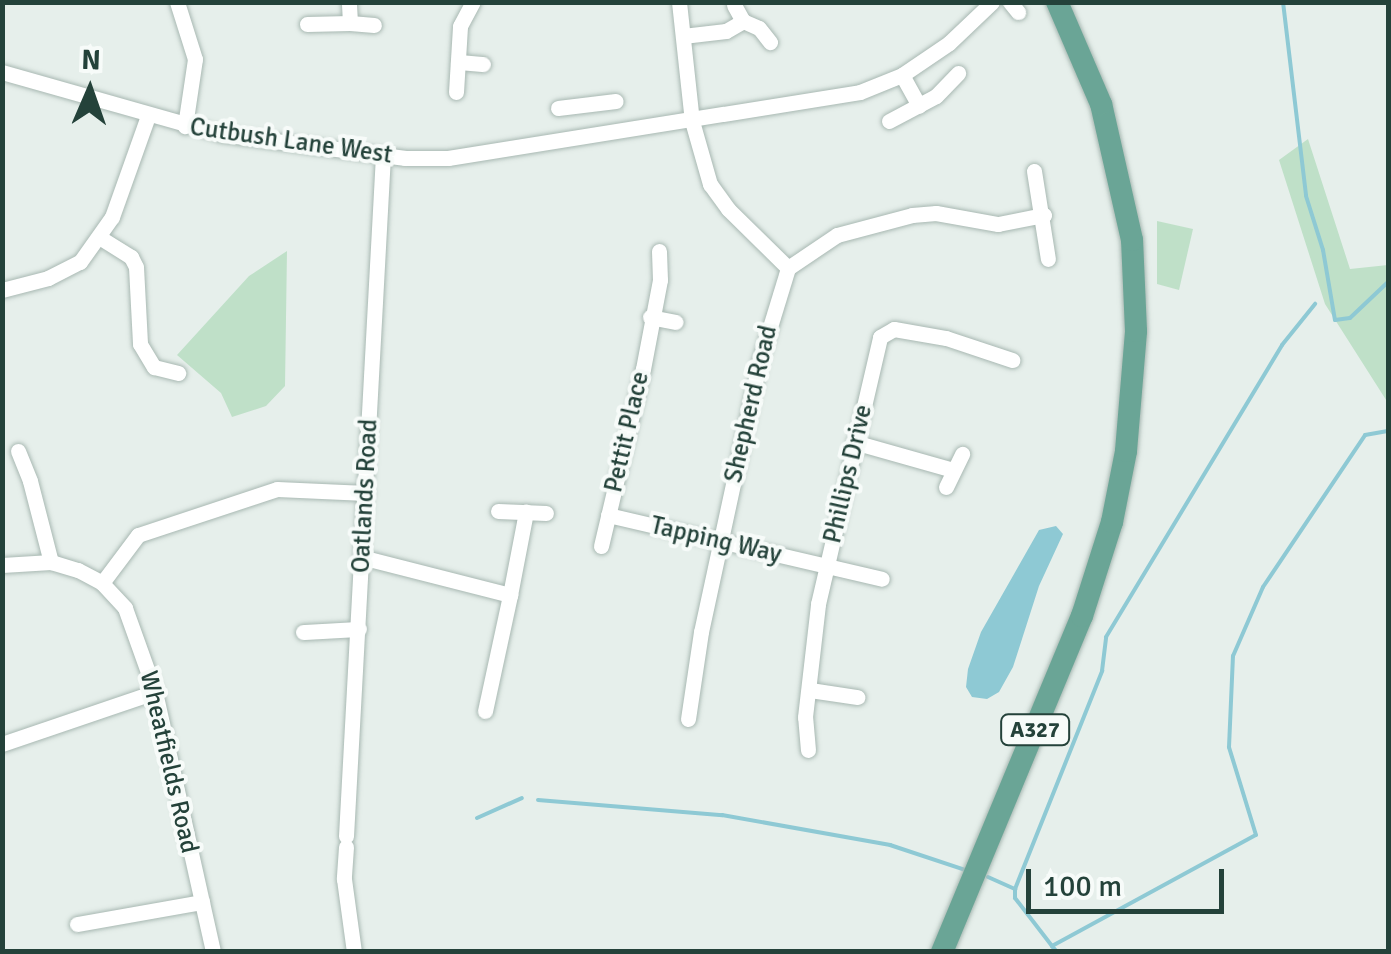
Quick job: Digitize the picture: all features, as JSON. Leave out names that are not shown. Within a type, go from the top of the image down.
[{"type":"main road","name":"A327","points":[[942,952],[1082,616],[1112,522],[1126,451],[1136,331],[1132,240],[1101,104],[1058,2]]},
{"type":"street","points":[[177,2],[196,59],[184,126]]},
{"type":"street","points":[[350,2],[350,23]]},
{"type":"street","points":[[456,92],[460,26],[474,2]]},
{"type":"street","points":[[680,2],[692,121],[710,184],[728,209],[788,268],[837,235],[912,214],[998,224],[1044,216]]},
{"type":"street","name":"Cutbush Lane West","points":[[2,72],[184,126],[384,156],[448,158],[832,99],[902,75],[948,42],[992,2]]},
{"type":"street","points":[[734,5],[743,21],[759,28],[770,42]]},
{"type":"street","points":[[683,36],[726,31],[743,21]]},
{"type":"street","points":[[306,24],[374,25]]},
{"type":"street","points":[[458,62],[483,64]]},
{"type":"street","points":[[889,121],[919,106],[958,73]]},
{"type":"street","points":[[902,75],[919,106]]},
{"type":"street","points":[[558,108],[616,100]]},
{"type":"street","points":[[581,106],[585,138]]},
{"type":"street","points":[[2,290],[48,278],[80,262],[121,197],[148,116]]},
{"type":"street","name":"Oatlands Road","points":[[354,952],[344,879],[384,156]]},
{"type":"street","points":[[1034,171],[1048,259]]},
{"type":"street","points":[[99,237],[130,258],[136,267],[140,344],[150,374],[178,373]]},
{"type":"street","name":"Pettit Place","points":[[601,546],[643,370],[660,280],[659,251]]},
{"type":"street","name":"Shepherd Road","points":[[688,719],[720,542],[767,333],[788,268]]},
{"type":"street","points":[[650,317],[676,322]]},
{"type":"street","name":"Phillips Drive","points":[[808,750],[805,717],[818,604],[880,338],[886,332],[971,343],[1012,360]]},
{"type":"street","points":[[854,442],[952,470]]},
{"type":"street","points":[[18,451],[30,480],[51,562]]},
{"type":"street","points":[[946,488],[962,454]]},
{"type":"street","points":[[2,565],[51,562],[102,583],[138,535],[290,487],[366,493]]},
{"type":"street","points":[[498,510],[546,513]]},
{"type":"street","points":[[484,711],[484,690],[510,595],[526,512]]},
{"type":"street","name":"Tapping Way","points":[[608,516],[882,579]]},
{"type":"street","points":[[361,557],[510,595]]},
{"type":"street","name":"Wheatfields Road","points":[[102,583],[125,608],[155,692],[212,952]]},
{"type":"street","points":[[303,632],[359,629]]},
{"type":"street","points":[[810,690],[857,697]]},
{"type":"street","points":[[2,744],[155,692]]},
{"type":"street","points":[[77,924],[202,902]]},
{"type":"green space","points":[[1308,139],[1350,269],[1388,265],[1388,403],[1325,304],[1279,160]]},
{"type":"green space","points":[[1157,221],[1193,229],[1179,290],[1157,284]]},
{"type":"green space","points":[[287,251],[285,386],[266,406],[232,417],[221,393],[177,355],[249,276]]},
{"type":"water","points":[[1056,526],[1063,534],[1039,586],[1013,667],[999,692],[987,699],[972,697],[966,687],[968,669],[981,632],[1039,530]]},
{"type":"waterway","points":[[1283,2],[1306,196],[1323,250],[1335,320],[1350,318],[1388,282]]},
{"type":"waterway","points":[[1015,889],[1102,671],[1106,637],[1282,345],[1315,304]]},
{"type":"waterway","points":[[1057,952],[1052,946],[1256,835],[1229,747],[1233,656],[1263,587],[1365,435],[1388,431]]},
{"type":"waterway","points":[[477,818],[522,798]]},
{"type":"waterway","points":[[538,800],[722,815],[890,845],[965,870]]},
{"type":"waterway","points":[[988,877],[1015,889],[1015,898],[1052,946]]}]
